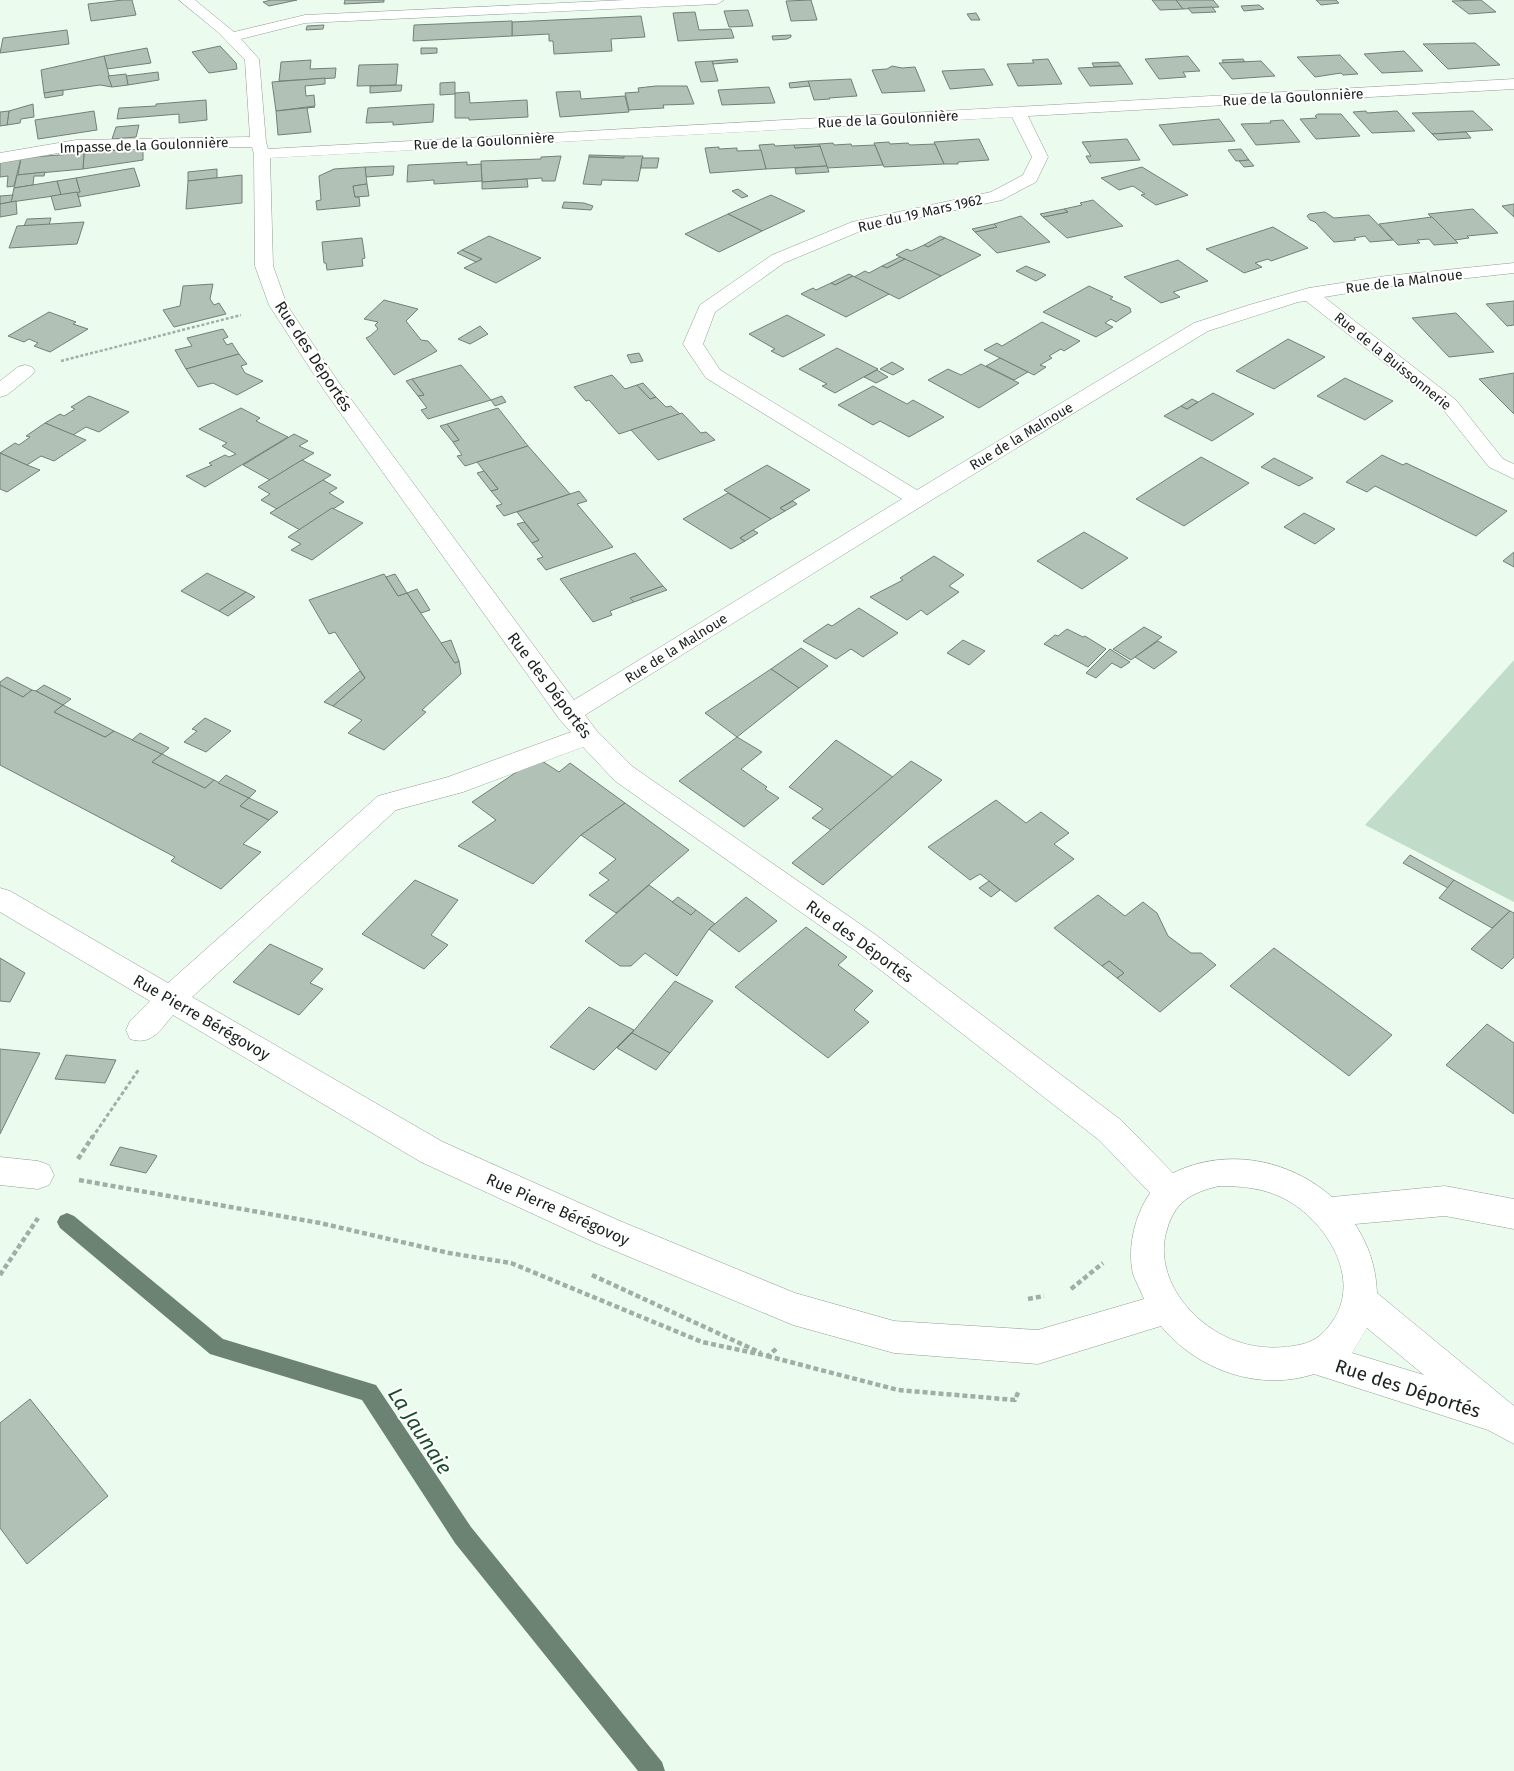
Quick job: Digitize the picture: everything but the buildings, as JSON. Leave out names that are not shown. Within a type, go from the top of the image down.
[{"type":"street","name":"Rue des Déportés","points":[[186,0],[232,37],[252,59],[260,148],[264,266],[278,305],[331,386],[569,714],[587,736],[624,774],[866,943],[1110,1130],[1171,1192]]},
{"type":"street","points":[[232,37],[305,19],[418,7],[717,0]]},
{"type":"street","name":"Rue de la Goulonnière","points":[[260,148],[1018,112],[1514,84]]},
{"type":"street","name":"Rue du 19 Mars 1962","points":[[917,499],[713,374],[694,344],[707,309],[778,259],[858,226],[996,196],[1030,178],[1040,157],[1018,112]]},
{"type":"street","name":"Impasse de la Goulonnière","points":[[0,158],[76,145],[260,148]]},
{"type":"street","name":"Rue de la Malnoue","points":[[569,714],[917,499],[1201,327],[1252,309],[1309,294],[1363,284],[1514,268]]},
{"type":"street","name":"Rue de la Buissonnerie","points":[[1309,294],[1449,404],[1496,463],[1514,473]]},
{"type":"street","points":[[0,391],[25,371]]},
{"type":"street","points":[[141,1030],[170,999],[387,804],[454,785],[587,736]]},
{"type":"street","name":"Rue Pierre Bérégovoy","points":[[0,899],[432,1152],[608,1232],[793,1309],[894,1337],[1038,1347],[1166,1308]]},
{"type":"street","points":[[0,1171],[52,1176]]},
{"type":"street","points":[[1219,1172],[1247,1172],[1276,1180],[1304,1194],[1326,1212],[1343,1232],[1355,1254],[1361,1278],[1360,1300],[1352,1324],[1337,1344],[1315,1358],[1284,1366],[1251,1363],[1218,1352],[1189,1333],[1166,1308],[1152,1280],[1146,1250],[1150,1224],[1158,1207],[1171,1192],[1192,1179],[1219,1172]]},
{"type":"street","points":[[1326,1212],[1445,1201],[1514,1214]]},
{"type":"street","name":"Rue des Déportés","points":[[1360,1300],[1508,1422]]},
{"type":"street","name":"Rue des Déportés","points":[[1315,1358],[1508,1422]]},
{"type":"path","points":[[25,371],[278,305]]},
{"type":"path","points":[[52,1176],[144,1064]]},
{"type":"path","points":[[52,1176],[320,1223],[449,1253],[510,1263],[702,1342],[768,1356]]},
{"type":"path","points":[[0,1274],[42,1212]]},
{"type":"green space","points":[[1514,660],[1514,902],[1365,825]]},
{"type":"waterway","name":"La Jaunaie","points":[[67,1222],[217,1347],[369,1392],[463,1535],[653,1771]]}]
